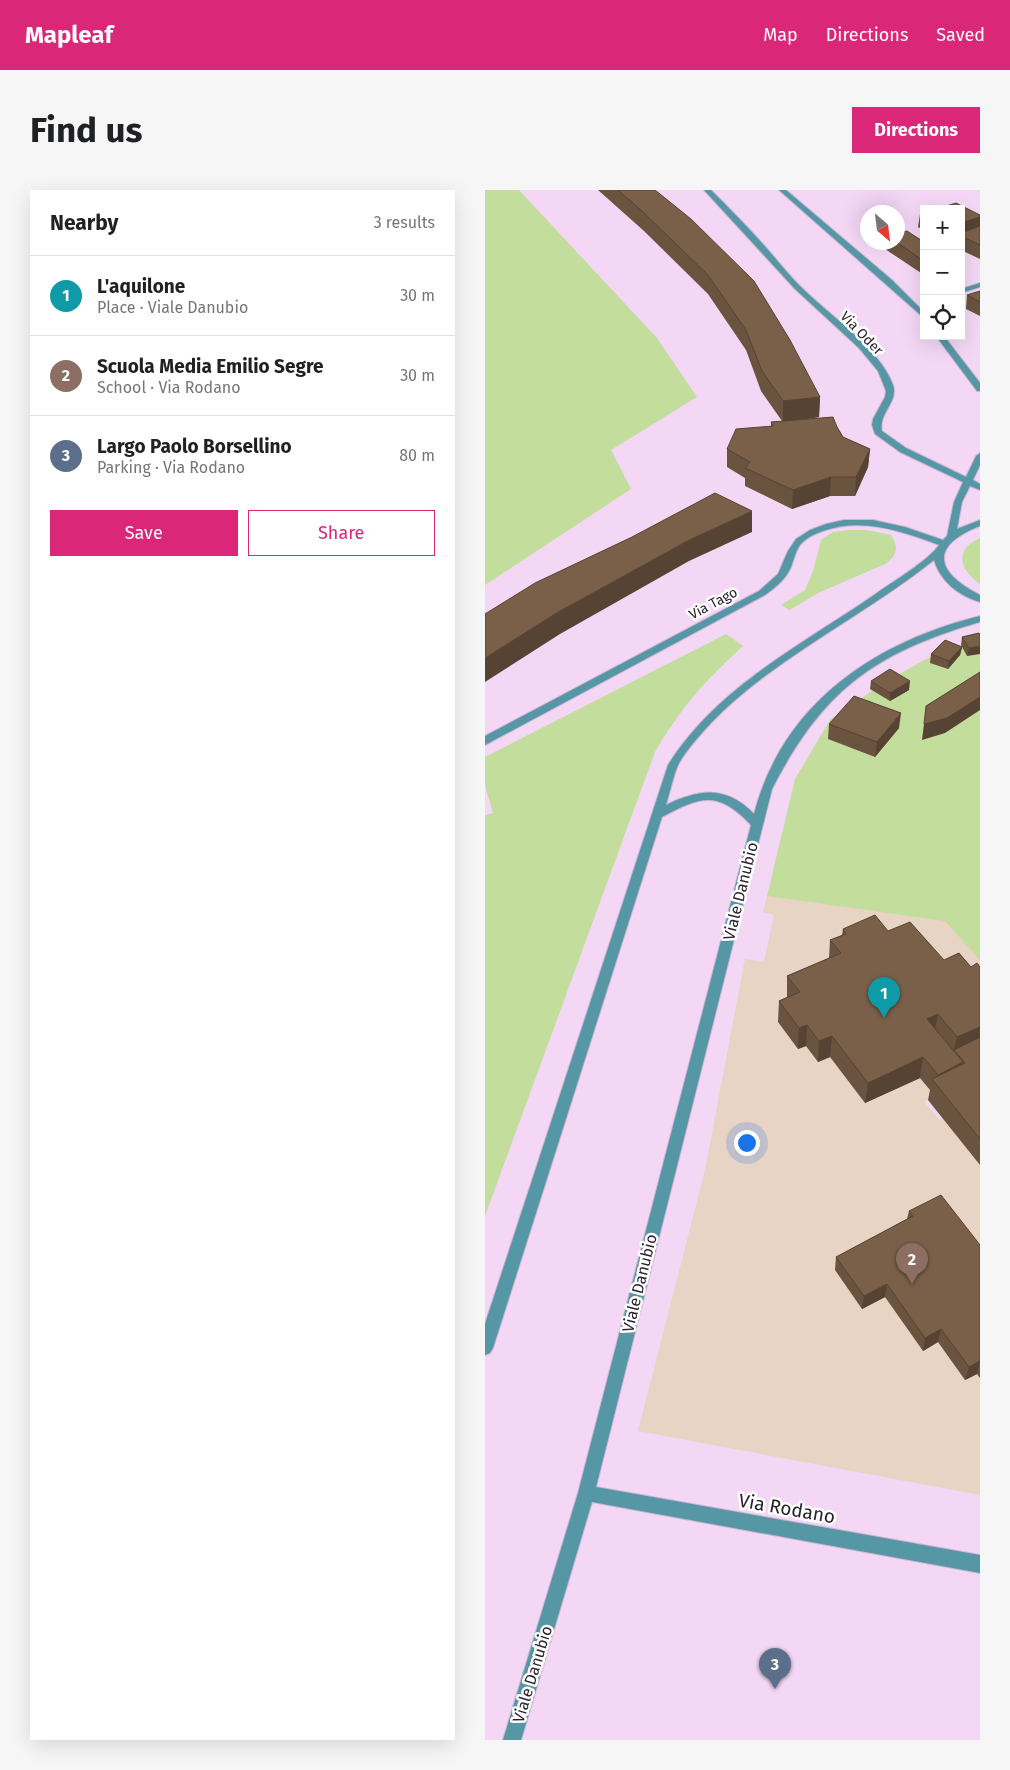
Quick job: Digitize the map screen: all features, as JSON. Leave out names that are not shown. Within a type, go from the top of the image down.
[{"type":"street","name":"Via Oder","points":[[707,190],[802,292],[853,339],[882,372],[888,383],[891,395],[876,422],[878,432],[903,450],[969,480]]},
{"type":"street","points":[[782,190],[889,282],[920,306]]},
{"type":"street","points":[[965,290],[980,284]]},
{"type":"street","points":[[943,340],[980,390]]},
{"type":"street","points":[[980,456],[955,510],[939,561],[942,572],[951,582],[963,591],[980,599]]},
{"type":"street","points":[[969,480],[980,487]]},
{"type":"street","name":"Via Tago","points":[[485,741],[762,593],[785,570],[793,549],[799,540],[817,530],[844,523],[877,522],[945,543]]},
{"type":"street","points":[[485,1348],[669,775],[678,756],[693,736],[720,708],[759,676],[905,578],[965,528],[980,523]]},
{"type":"street","name":"Viale Danubio","points":[[512,1740],[586,1493],[766,789],[779,761],[810,715],[835,689],[863,668],[909,642],[942,629],[980,619]]},
{"type":"street","name":"Viale Danubio","points":[[656,815],[691,798],[713,795],[724,797],[740,805],[757,824]]},
{"type":"street","name":"Via Rodano","points":[[586,1493],[980,1564]]},
{"type":"shaded area","points":[[767,896],[980,924],[980,1046],[944,1065],[959,1083],[924,1102],[940,1120],[980,1100],[980,1495],[638,1431],[705,1170],[745,959],[764,962],[774,915],[763,912]]},
{"type":"green space","points":[[485,190],[519,190],[657,338],[697,397],[611,450],[631,489],[485,585]]},
{"type":"green space","points":[[867,530],[891,535],[896,548],[894,555],[885,564],[818,593],[790,610],[781,605],[805,590],[813,571],[821,540],[833,532]]},
{"type":"green space","points":[[980,538],[980,584],[968,573],[962,560],[966,548]]},
{"type":"green space","points":[[726,634],[743,646],[717,671],[684,708],[655,752],[485,1216],[485,815],[493,813],[485,785],[485,757]]},
{"type":"green space","points":[[980,637],[980,960],[945,921],[767,896],[795,779],[830,720],[879,686],[924,660]]},
{"type":"building","points":[[618,190],[655,190],[691,219],[754,281],[790,340],[820,397],[783,401],[762,371],[746,330],[708,275]]},
{"type":"building","points":[[965,208],[980,215],[980,217],[965,222]]},
{"type":"building","points":[[980,226],[980,245],[965,238],[965,232]]},
{"type":"building","points":[[905,231],[920,239],[920,258],[905,248]]},
{"type":"building","points":[[980,291],[980,302],[967,295]]},
{"type":"building","points":[[833,417],[843,437],[870,449],[856,477],[831,477],[793,490],[745,468],[750,462],[727,449],[736,429],[773,426],[771,422]]},
{"type":"building","points":[[715,493],[752,511],[689,540],[558,612],[485,658],[485,614],[535,583],[632,537]]},
{"type":"building","points":[[979,633],[980,646],[969,648],[962,637]]},
{"type":"building","points":[[945,640],[962,647],[949,661],[931,654]]},
{"type":"building","points":[[890,669],[910,681],[890,693],[871,681]]},
{"type":"building","points":[[980,672],[980,697],[947,718],[924,724],[926,706]]},
{"type":"building","points":[[854,696],[901,713],[877,742],[829,724]]},
{"type":"building","points":[[875,915],[888,931],[910,922],[944,960],[959,953],[971,967],[977,963],[980,967],[980,1027],[957,1037],[938,1014],[927,1019],[963,1062],[938,1075],[923,1057],[868,1083],[832,1036],[819,1041],[807,1025],[799,1028],[779,1001],[800,992],[787,976],[841,953],[830,940],[846,934],[843,929]]},
{"type":"building","points":[[980,1037],[980,1139],[932,1079],[965,1063],[954,1050]]},
{"type":"building","points":[[941,1195],[980,1245],[980,1361],[969,1367],[941,1329],[925,1338],[887,1284],[864,1296],[836,1257],[913,1216],[909,1211]]},
{"type":"place","name":"L'aquilone","points":[[884,1018]]},
{"type":"place","name":"Scuola Media Emilio Segre","points":[[912,1284]]},
{"type":"place","name":"Largo Paolo Borsellino","points":[[775,1689]]}]
